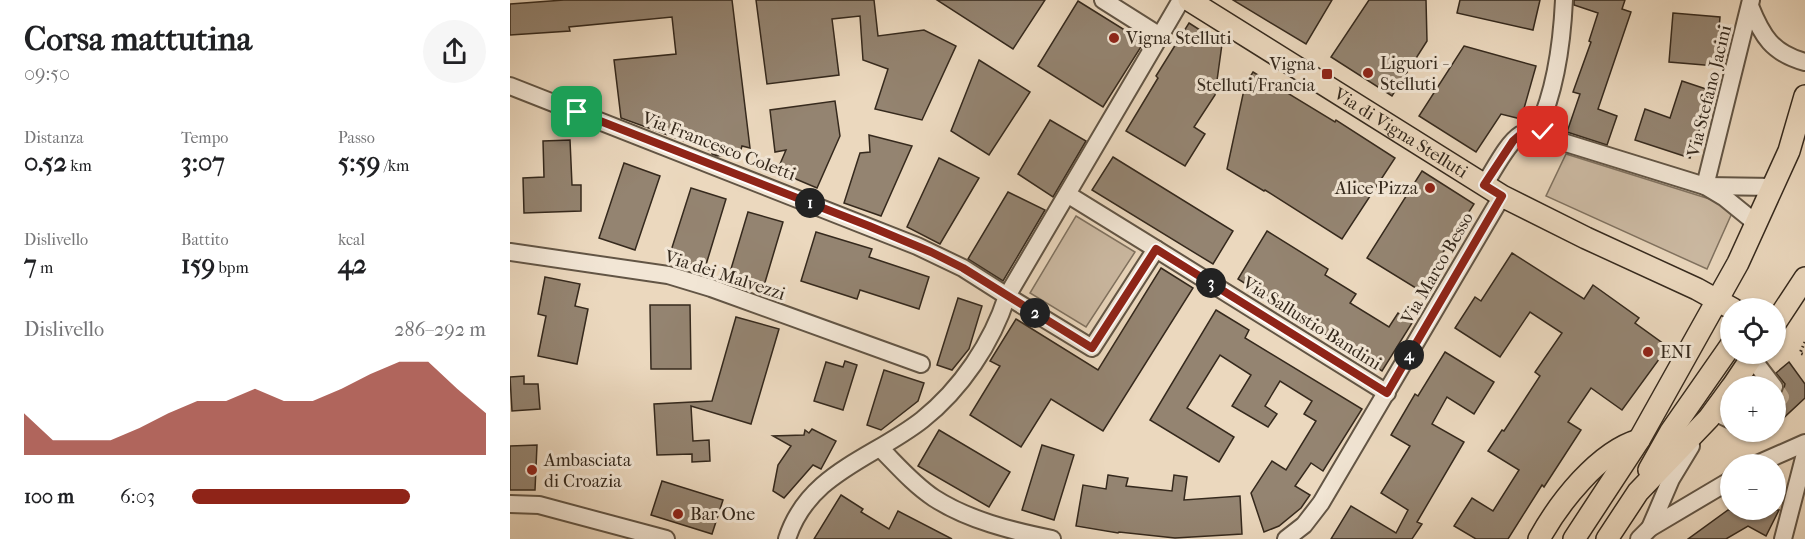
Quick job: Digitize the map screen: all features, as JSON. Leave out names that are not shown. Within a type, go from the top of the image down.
[{"type":"main road","name":"Via di Vigna Stelluti","points":[[1189,0],[1493,190],[1586,238],[1720,302]]},
{"type":"main road","points":[[1727,298],[1757,224],[1797,145],[1805,96]]},
{"type":"main road","points":[[1786,307],[1805,278]]},
{"type":"main road","points":[[1574,539],[1720,312]]},
{"type":"main road","points":[[1607,539],[1638,492],[1665,440],[1720,361]]},
{"type":"main road","points":[[1638,492],[1718,416]]},
{"type":"main road","points":[[1539,539],[1556,512],[1594,468],[1619,448],[1639,440]]},
{"type":"street","points":[[1103,0],[1160,36]]},
{"type":"street","points":[[787,539],[796,518],[816,490],[922,420],[950,393],[990,338],[1007,296],[1181,0]]},
{"type":"street","points":[[1538,128],[1554,77],[1564,0]]},
{"type":"street","name":"Via Stefano Jacini","points":[[1706,186],[1750,3]]},
{"type":"street","name":"Via Stefano Jacini","points":[[1750,3],[1760,30],[1770,44],[1785,55],[1805,62]]},
{"type":"street","name":"Via Francesco Coletti","points":[[510,86],[917,246],[963,268],[1092,348],[1156,249]]},
{"type":"street","name":"Via Marco Besso","points":[[1286,539],[1304,525],[1315,512],[1387,393],[1493,190],[1513,141],[1521,134],[1530,133],[1538,128]]},
{"type":"street","name":"Via Stefano Jacini","points":[[1538,128],[1549,136],[1566,143],[1706,186],[1757,224]]},
{"type":"street","name":"Via Stefano Jacini","points":[[1706,186],[1774,187]]},
{"type":"street","name":"Via Sallustio Bandini","points":[[1067,194],[1387,393]]},
{"type":"street","name":"Via dei Malvezzi","points":[[510,252],[668,275],[702,285],[921,364]]},
{"type":"street","points":[[1645,534],[1671,479],[1718,416]]},
{"type":"street","points":[[1780,454],[1805,443]]},
{"type":"street","points":[[880,448],[916,484],[954,510],[1014,530],[1052,539]]},
{"type":"street","points":[[1783,539],[1805,454]]},
{"type":"street","points":[[1645,534],[1720,487]]},
{"type":"street","points":[[510,504],[539,505],[666,539]]},
{"type":"path","points":[[1805,342],[1800,353],[1805,355]]},
{"type":"shaded area","points":[[1566,154],[1716,201],[1732,213],[1707,269],[1546,196]]},
{"type":"shaded area","points":[[1076,216],[1135,252],[1086,327],[1030,293]]},
{"type":"building","points":[[564,0],[732,0],[750,148],[742,146],[740,153],[717,156],[712,154],[712,151],[621,118],[614,60],[676,54],[672,17],[569,27],[570,31],[510,35],[510,4]]},
{"type":"building","points":[[756,0],[874,0],[878,36],[924,30],[956,46],[922,120],[875,109],[888,69],[863,60],[860,16],[832,19],[839,75],[767,84]]},
{"type":"building","points":[[937,0],[1045,0],[1013,49]]},
{"type":"building","points":[[1233,0],[1332,0],[1306,44]]},
{"type":"building","points":[[1369,0],[1426,0],[1427,41],[1392,96],[1331,57]]},
{"type":"building","points":[[1460,0],[1540,0],[1533,30],[1457,13]]},
{"type":"building","points":[[1574,0],[1625,0],[1622,9],[1631,12],[1598,109],[1617,116],[1607,145],[1567,132],[1580,94],[1573,92],[1591,42],[1589,41],[1598,13],[1574,5]]},
{"type":"building","points":[[1078,1],[1144,42],[1103,107],[1038,66]]},
{"type":"building","points":[[1673,13],[1720,17],[1716,66],[1669,62]]},
{"type":"building","points":[[1189,23],[1222,44],[1215,95],[1194,127],[1205,134],[1185,166],[1126,131]]},
{"type":"building","points":[[1464,46],[1536,66],[1521,119],[1501,114],[1476,152],[1419,116]]},
{"type":"building","points":[[979,60],[1030,92],[989,155],[951,131]]},
{"type":"building","points":[[1253,72],[1335,122],[1336,120],[1395,158],[1342,239],[1265,190],[1227,169],[1245,85]]},
{"type":"building","points":[[1682,81],[1712,91],[1690,158],[1635,140],[1645,109],[1670,118]]},
{"type":"building","points":[[835,101],[840,136],[817,188],[777,171],[786,150],[775,152],[770,110]]},
{"type":"building","points":[[1050,120],[1086,141],[1053,197],[1018,174]]},
{"type":"building","points":[[869,135],[912,146],[881,216],[844,203],[860,153],[870,152]]},
{"type":"building","points":[[570,140],[572,185],[581,185],[581,211],[524,213],[523,178],[544,177],[543,141]]},
{"type":"building","points":[[1113,157],[1233,231],[1213,264],[1092,190]]},
{"type":"building","points":[[939,158],[979,178],[940,244],[907,227]]},
{"type":"building","points":[[624,163],[660,176],[635,250],[599,238]]},
{"type":"building","points":[[1422,171],[1474,204],[1419,290],[1367,258]]},
{"type":"building","points":[[691,188],[726,199],[705,268],[669,257]]},
{"type":"building","points":[[1008,192],[1045,210],[1003,281],[968,259]]},
{"type":"building","points":[[748,212],[783,222],[763,289],[728,279]]},
{"type":"building","points":[[1267,231],[1328,269],[1325,275],[1356,294],[1350,303],[1389,327],[1398,313],[1412,323],[1382,371],[1238,279]]},
{"type":"building","points":[[816,232],[872,249],[869,257],[929,277],[919,309],[860,290],[857,299],[801,281]]},
{"type":"building","points":[[1512,253],[1584,299],[1593,285],[1639,318],[1635,323],[1668,347],[1622,410],[1591,388],[1568,422],[1581,430],[1508,539],[1476,539],[1454,526],[1472,498],[1493,511],[1519,470],[1488,451],[1540,376],[1535,372],[1562,333],[1530,312],[1500,357],[1455,328],[1475,297],[1481,301]]},
{"type":"building","points":[[1161,268],[1193,288],[1103,431],[1051,399],[1021,447],[970,415],[1000,366],[990,361],[1016,319],[1098,370]]},
{"type":"building","points":[[545,277],[580,284],[575,306],[588,309],[577,364],[538,356],[546,316],[538,314]]},
{"type":"building","points":[[958,298],[982,306],[969,349],[952,370],[937,365]]},
{"type":"building","points":[[650,305],[690,305],[691,369],[651,369]]},
{"type":"building","points":[[1216,310],[1249,330],[1245,338],[1362,409],[1323,471],[1311,463],[1295,486],[1310,495],[1301,508],[1279,526],[1264,532],[1251,493],[1272,461],[1286,470],[1316,421],[1304,414],[1312,401],[1280,381],[1265,406],[1277,414],[1268,427],[1232,406],[1251,375],[1220,355],[1187,408],[1234,437],[1219,462],[1150,420]]},
{"type":"building","points":[[736,317],[779,329],[751,424],[691,406],[693,441],[709,440],[710,461],[692,462],[692,454],[657,455],[654,404],[712,401]]},
{"type":"building","points":[[1445,352],[1494,382],[1474,414],[1447,397],[1432,424],[1464,442],[1417,522],[1422,524],[1412,539],[1331,539],[1351,506],[1396,533],[1408,510],[1381,493],[1410,446],[1391,435],[1415,394],[1418,396]]},
{"type":"building","points":[[845,361],[857,365],[843,410],[814,401],[826,362],[843,367]]},
{"type":"building","points":[[1789,362],[1805,384],[1805,398],[1786,416],[1786,376],[1778,376],[1776,373]]},
{"type":"building","points":[[884,370],[924,383],[918,401],[881,430],[867,425]]},
{"type":"building","points":[[524,376],[524,384],[538,384],[540,409],[512,411],[510,377]]},
{"type":"building","points":[[812,429],[836,441],[821,469],[813,465],[784,498],[773,491],[778,465],[791,446],[773,436],[804,435],[805,430],[809,433]]},
{"type":"building","points":[[939,430],[1010,472],[989,507],[918,466]]},
{"type":"building","points":[[537,445],[535,490],[510,490],[510,446]]},
{"type":"building","points":[[1042,445],[1074,455],[1054,520],[1022,510]]},
{"type":"building","points":[[1108,475],[1128,478],[1126,486],[1172,491],[1174,475],[1187,477],[1184,500],[1240,496],[1242,534],[1175,538],[1118,533],[1076,526],[1083,485],[1106,489]]},
{"type":"building","points":[[662,481],[723,500],[712,534],[651,515]]},
{"type":"building","points":[[841,495],[863,509],[861,512],[889,529],[898,511],[952,539],[814,539]]},
{"type":"building","points":[[1720,516],[1720,520],[1774,520],[1766,536],[1748,526],[1726,539],[1688,539]]},
{"type":"place","name":"Vigna Stelluti","points":[[1114,38]]},
{"type":"place","name":"Liguori - Stelluti","points":[[1368,73]]},
{"type":"place","name":"Vigna Stelluti/Francia","points":[[1327,74]]},
{"type":"place","name":"Alice Pizza","points":[[1430,188]]},
{"type":"place","name":"ENI","points":[[1648,352]]},
{"type":"place","name":"Ambasciata di Croazia","points":[[532,470]]},
{"type":"place","name":"Bar One","points":[[678,514]]},
{"type":"route","points":[[577,112],[931,252],[963,268],[1092,348],[1156,249],[1387,393],[1502,196],[1484,185],[1518,136],[1538,128],[1543,132]]}]
